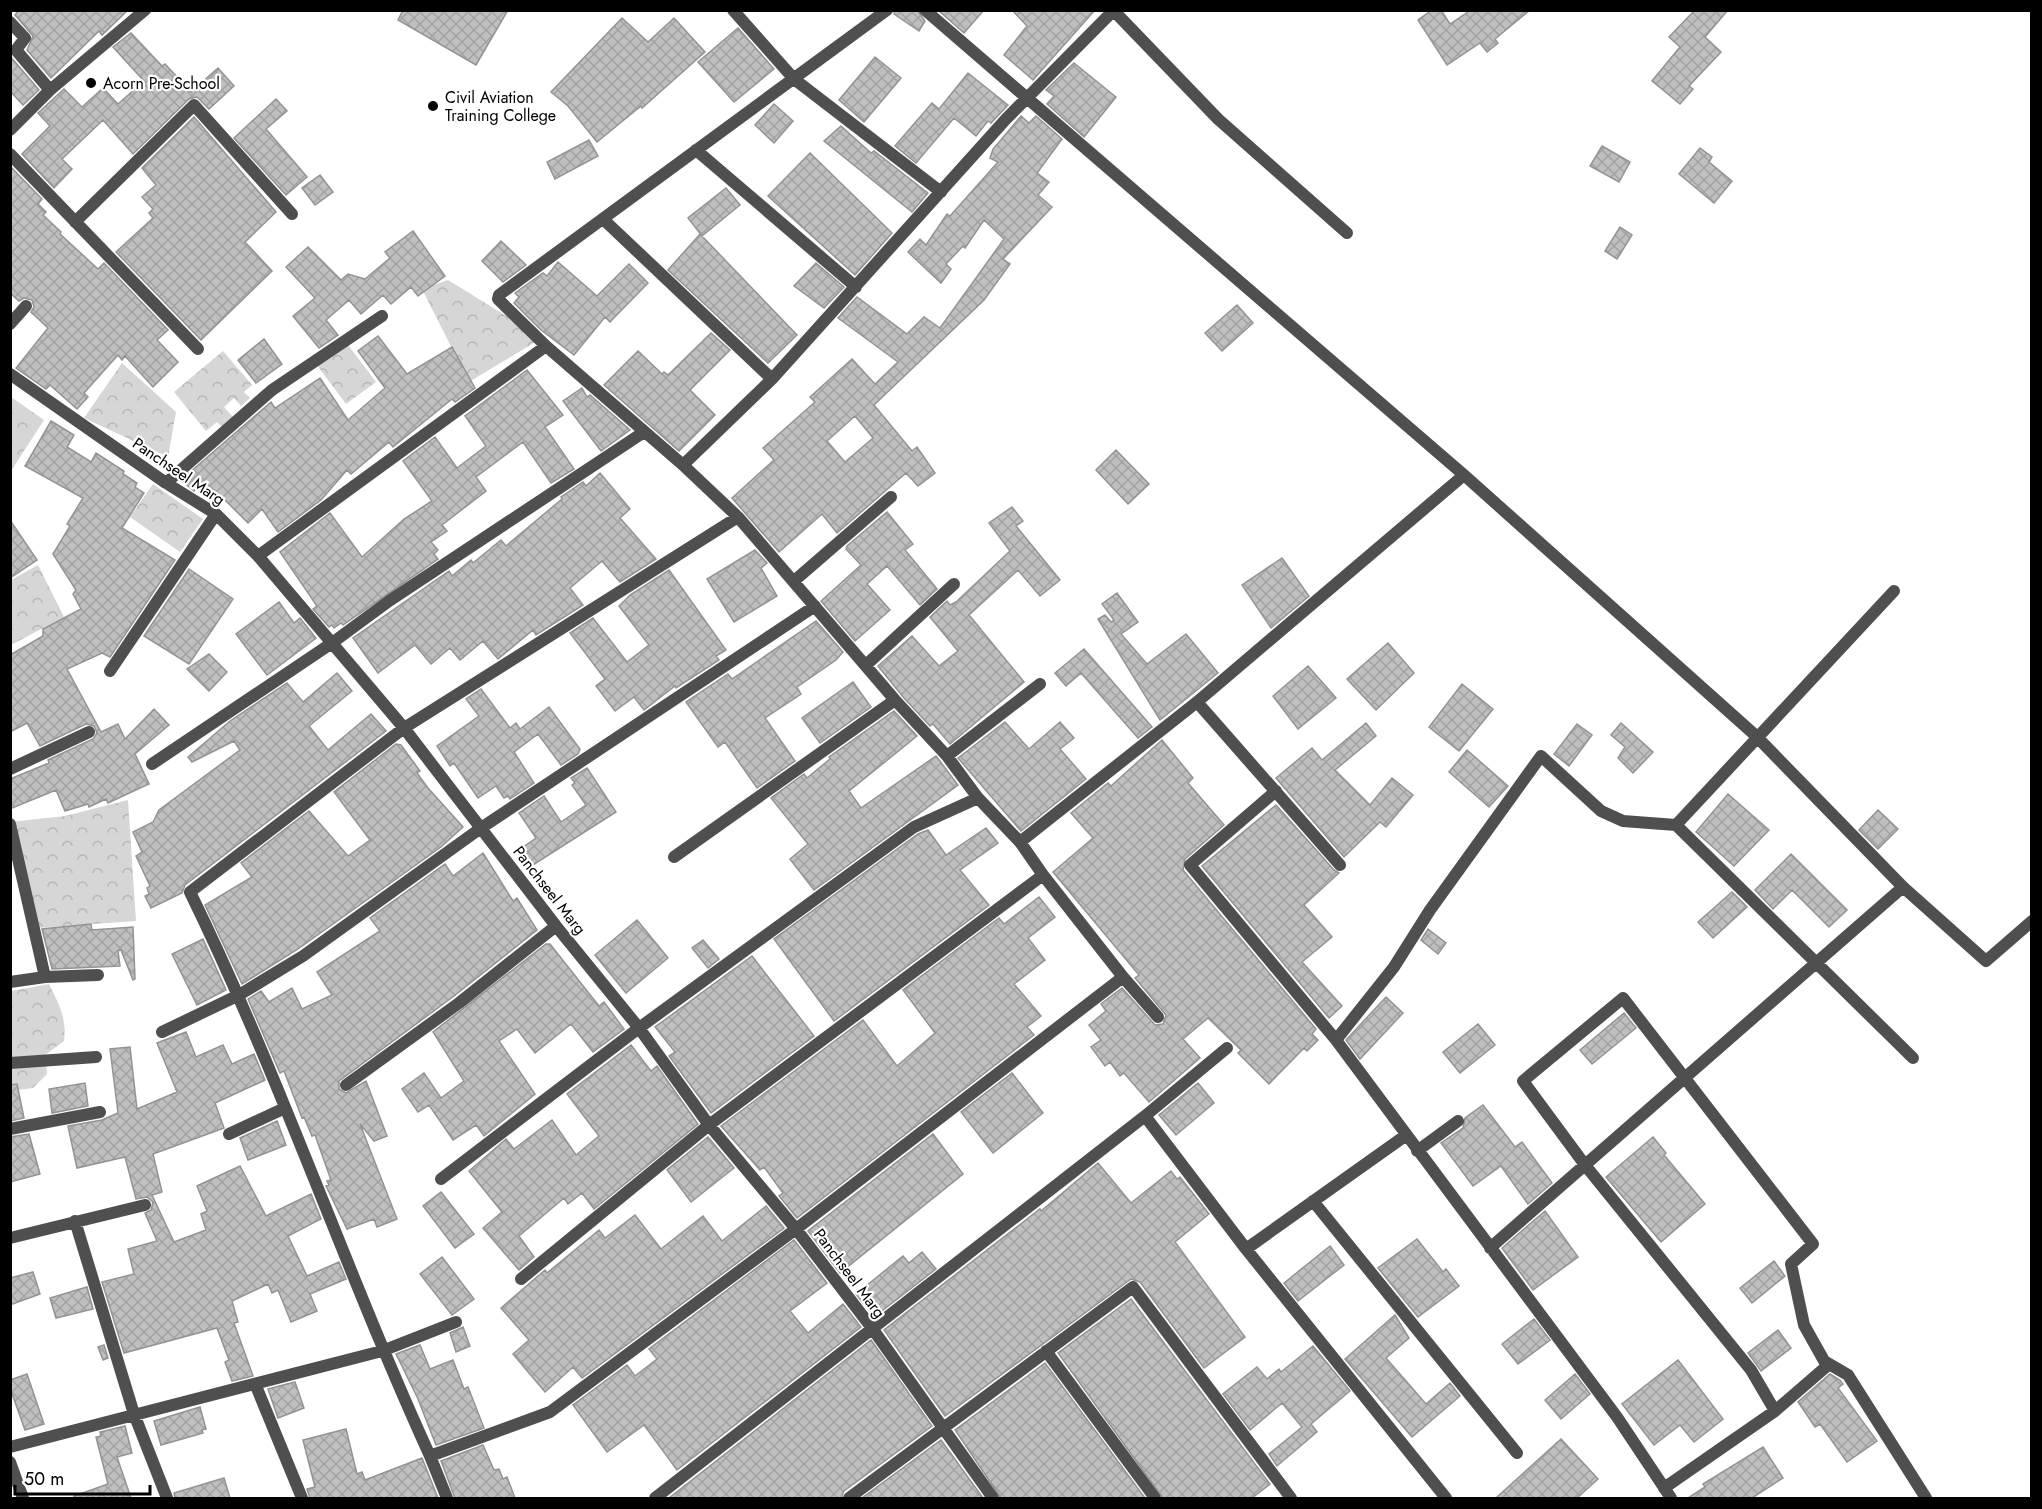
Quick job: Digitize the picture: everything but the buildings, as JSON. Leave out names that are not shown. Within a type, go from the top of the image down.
[{"type":"street","points":[[10,130],[50,90],[145,10]]},
{"type":"street","points":[[733,10],[794,79],[941,192]]},
{"type":"street","points":[[886,10],[499,295],[498,300],[546,346],[683,465],[738,517],[895,700],[947,756],[978,798],[1020,842],[1123,977],[1158,1017]]},
{"type":"street","points":[[924,10],[1464,475],[1757,738],[1903,887],[1986,961],[2031,921]]},
{"type":"street","points":[[683,465],[772,379],[1026,99],[1113,11],[1218,119],[1347,233]]},
{"type":"street","points":[[10,22],[25,38],[16,50],[50,90]]},
{"type":"street","points":[[75,222],[194,105],[292,214]]},
{"type":"street","points":[[696,150],[856,287]]},
{"type":"street","points":[[10,154],[198,350]]},
{"type":"street","points":[[603,219],[772,379]]},
{"type":"street","points":[[10,324],[26,306]]},
{"type":"street","points":[[166,483],[272,390],[382,316]]},
{"type":"street","points":[[258,556],[546,346]]},
{"type":"street","name":"Panchseel Marg","points":[[10,374],[166,483],[216,514],[258,556],[404,728],[556,926],[639,1028],[708,1125],[796,1229],[872,1328],[940,1428],[993,1498]]},
{"type":"street","points":[[152,764],[332,643],[389,601],[644,432]]},
{"type":"street","points":[[1020,842],[1197,702],[1464,475]]},
{"type":"street","points":[[794,581],[891,497]]},
{"type":"street","points":[[111,670],[216,514]]},
{"type":"street","points":[[447,1498],[382,1351],[239,995],[190,892],[404,728],[738,517]]},
{"type":"street","points":[[866,665],[954,584]]},
{"type":"street","points":[[1676,825],[1894,591]]},
{"type":"street","points":[[162,1032],[239,995],[303,956],[481,828],[815,606]]},
{"type":"street","points":[[947,756],[1040,684]]},
{"type":"street","points":[[675,857],[895,700]]},
{"type":"street","points":[[1197,702],[1340,865]]},
{"type":"street","points":[[10,769],[89,732]]},
{"type":"street","points":[[1335,1040],[1394,967],[1430,910],[1541,756],[1601,811],[1623,821],[1676,825],[1913,1058]]},
{"type":"street","points":[[1276,791],[1190,865],[1335,1040],[1617,1417],[1667,1493],[1775,1411],[1827,1366],[1804,1325],[1791,1264],[1813,1244],[1623,998],[1523,1081],[1585,1165],[1751,1370],[1775,1411]]},
{"type":"street","points":[[441,1179],[639,1028],[914,827],[978,798]]},
{"type":"street","points":[[10,824],[36,928],[45,977]]},
{"type":"street","points":[[521,1279],[708,1125],[1043,875]]},
{"type":"street","points":[[1490,1248],[1903,887]]},
{"type":"street","points":[[346,1085],[459,1003],[556,926]]},
{"type":"street","points":[[10,982],[45,977],[98,975]]},
{"type":"street","points":[[430,1456],[550,1412],[796,1229],[1123,977]]},
{"type":"street","points":[[655,1498],[1145,1116],[1227,1048]]},
{"type":"street","points":[[10,1063],[96,1056]]},
{"type":"street","points":[[229,1134],[285,1108]]},
{"type":"street","points":[[10,1130],[100,1112]]},
{"type":"street","points":[[1145,1116],[1246,1249],[1446,1498]]},
{"type":"street","points":[[1417,1151],[1458,1121]]},
{"type":"street","points":[[1246,1249],[1405,1136]]},
{"type":"street","points":[[1313,1201],[1517,1453]]},
{"type":"street","points":[[10,1238],[145,1205]]},
{"type":"street","points":[[75,1221],[134,1414],[166,1498]]},
{"type":"street","points":[[849,1498],[940,1428],[1133,1287],[1291,1498]]},
{"type":"street","points":[[10,1447],[134,1414],[255,1386],[382,1351],[456,1323]]},
{"type":"street","points":[[1046,1351],[1155,1498]]},
{"type":"street","points":[[1824,1361],[1848,1375],[1926,1498]]},
{"type":"street","points":[[255,1386],[302,1498]]},
{"type":"street","points":[[10,1462],[23,1498]]},
{"type":"green space","points":[[448,280],[542,338],[469,382],[422,289]]},
{"type":"green space","points":[[345,341],[376,382],[346,404],[316,364]]},
{"type":"green space","points":[[223,351],[252,385],[244,392],[250,398],[241,406],[234,398],[224,407],[233,417],[222,427],[217,422],[206,431],[174,392]]},
{"type":"green space","points":[[122,363],[176,412],[168,457],[84,418]]},
{"type":"green space","points":[[11,397],[44,420],[11,471]]},
{"type":"green space","points":[[153,484],[203,519],[180,552],[130,517]]},
{"type":"green space","points":[[38,565],[64,617],[11,645],[11,580]]},
{"type":"green space","points":[[128,800],[136,921],[36,928],[10,822],[65,816]]},
{"type":"green space","points":[[49,984],[63,1019],[64,1041],[45,1055],[47,1074],[33,1088],[11,1091],[11,991]]},
{"type":"place","name":"Acorn Pre-School","points":[[91,83]]},
{"type":"place","name":"Civil Aviation Training College","points":[[433,106]]}]
